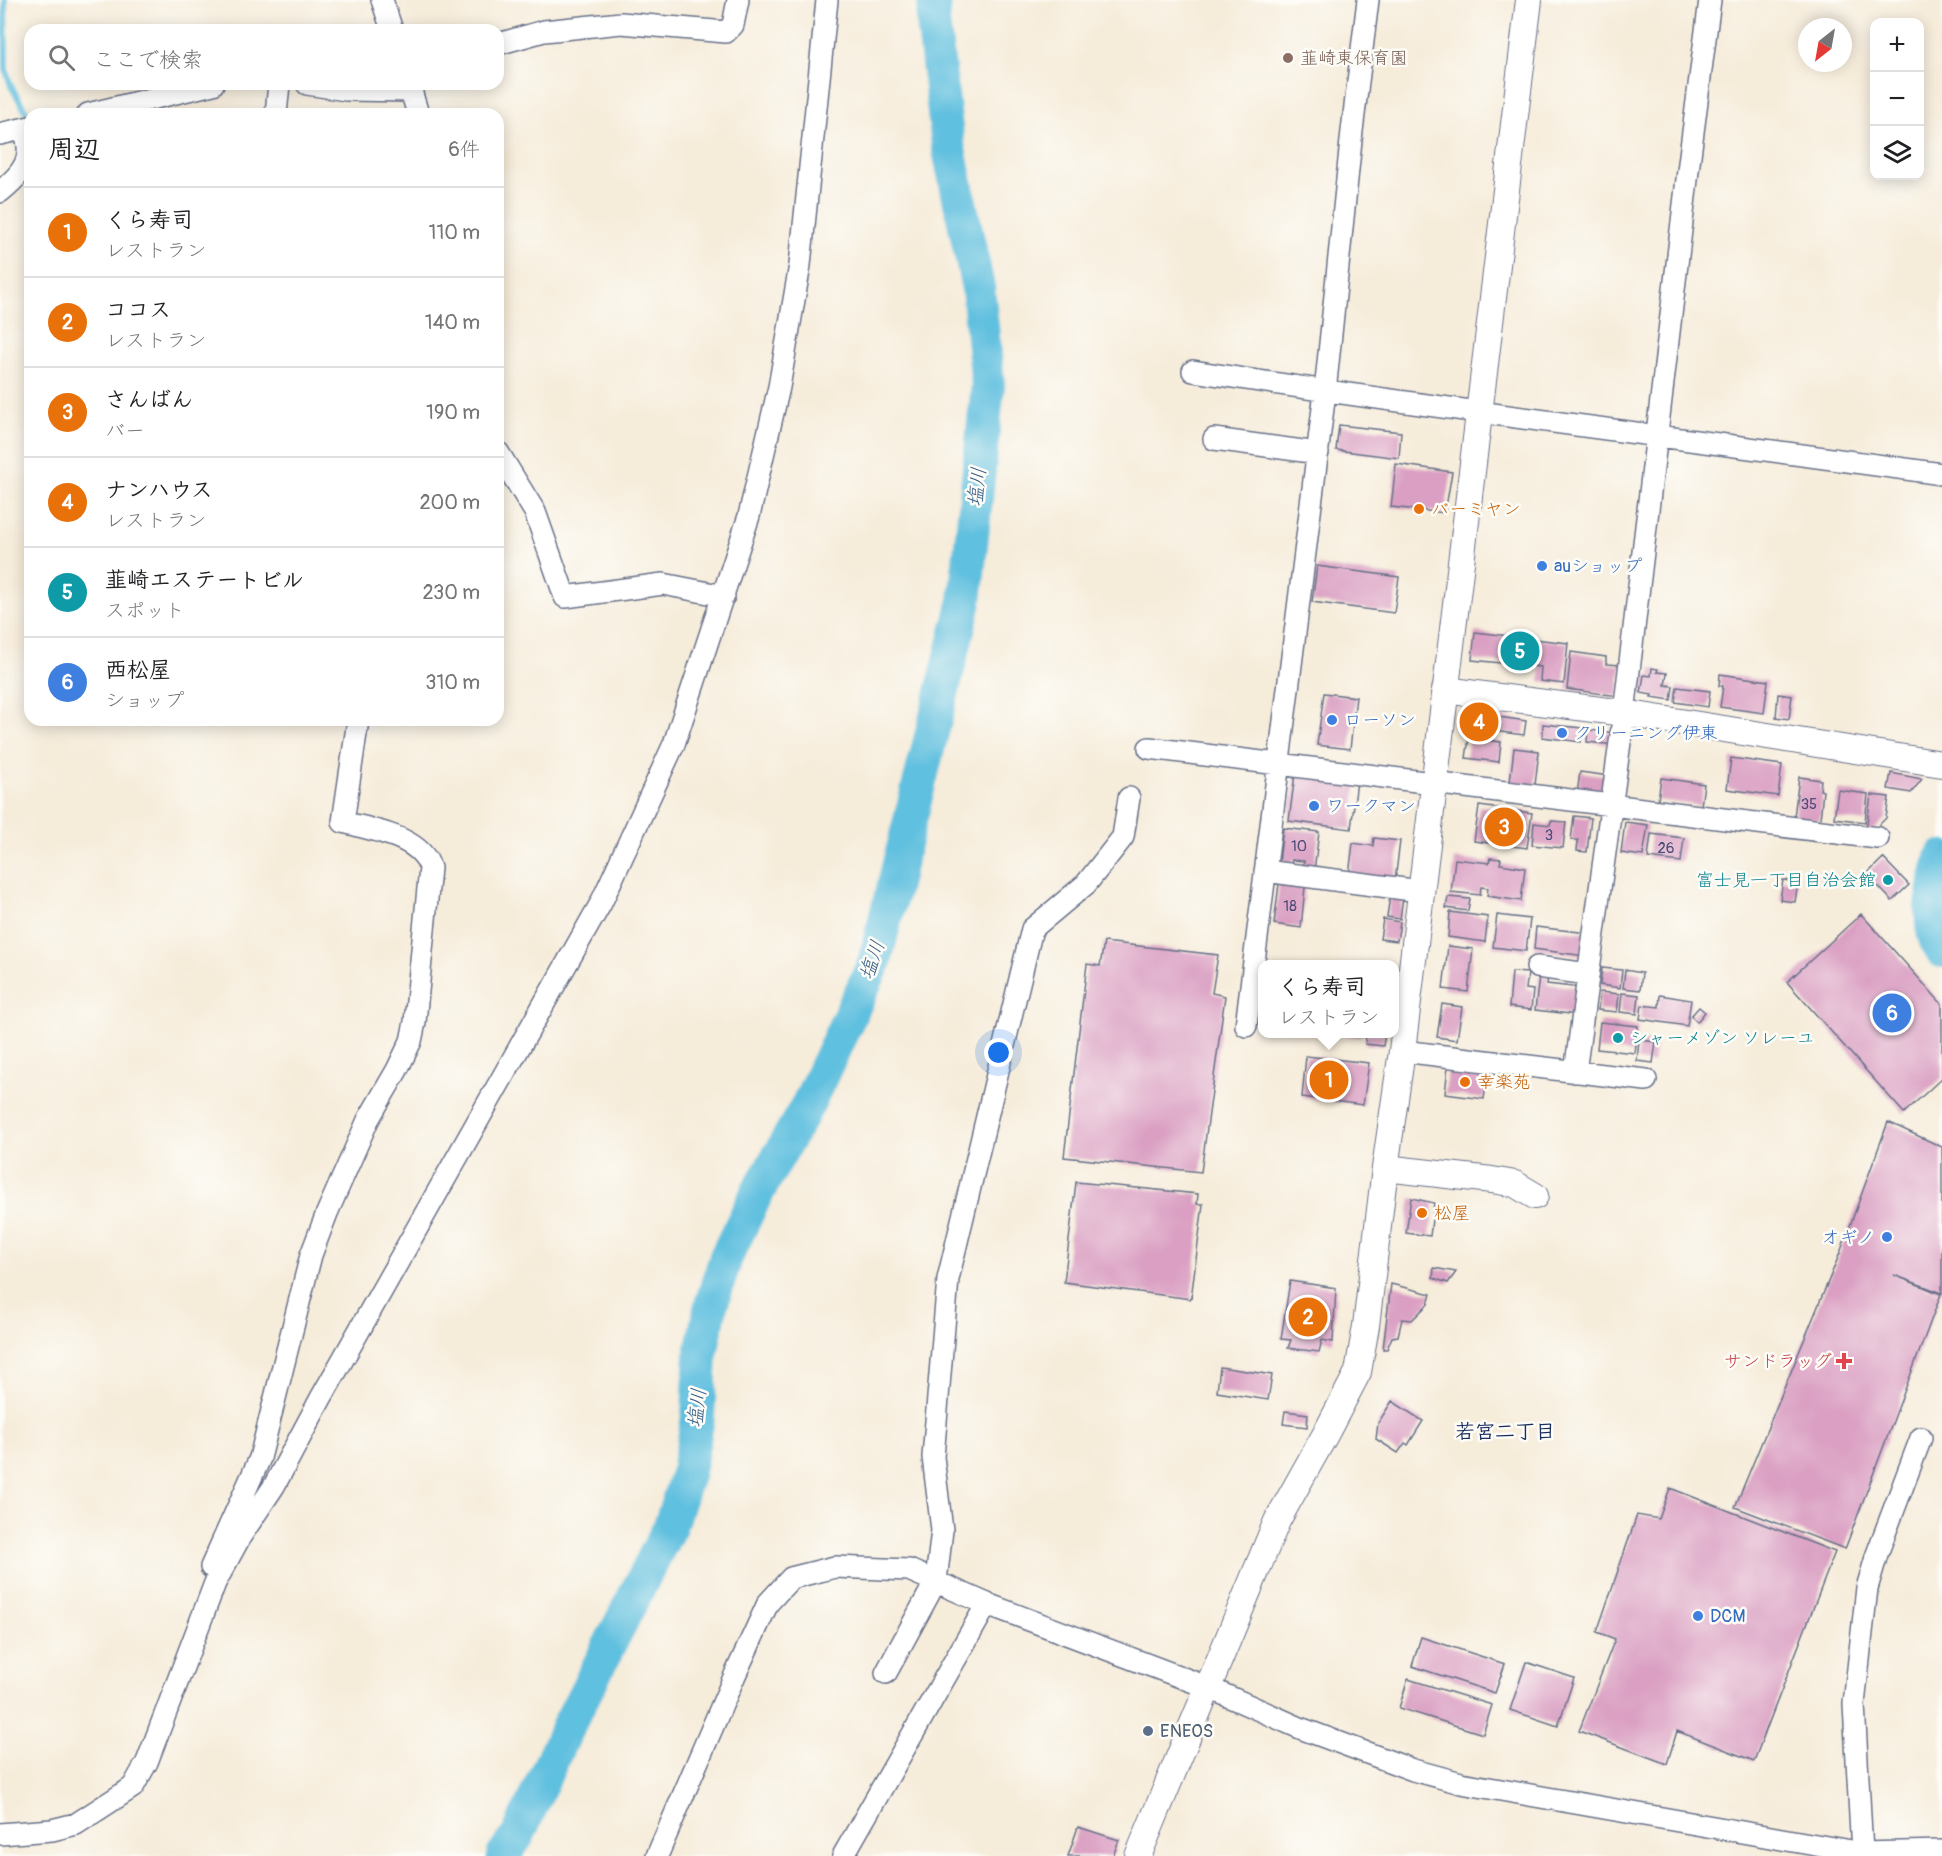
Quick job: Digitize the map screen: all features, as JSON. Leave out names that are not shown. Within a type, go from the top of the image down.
[{"type":"street","points":[[382,0],[390,24]]},
{"type":"street","points":[[504,42],[544,31],[621,23],[726,32],[733,26],[738,0]]},
{"type":"street","points":[[0,1834],[52,1830],[76,1824],[133,1786],[147,1762],[220,1574],[240,1537],[274,1486],[601,903],[674,744],[749,516],[779,387],[800,265],[827,0]]},
{"type":"street","points":[[1246,1026],[1318,453],[1368,0]]},
{"type":"street","points":[[1138,1856],[1277,1521],[1326,1435],[1358,1372],[1402,1051],[1529,0]]},
{"type":"street","points":[[1575,1072],[1624,713],[1710,0]]},
{"type":"street","points":[[113,108],[188,90]]},
{"type":"street","points":[[277,108],[278,90]]},
{"type":"street","points":[[412,90],[416,108]]},
{"type":"street","points":[[0,134],[24,129]]},
{"type":"street","points":[[0,192],[15,179],[24,166]]},
{"type":"street","points":[[1193,371],[1325,392],[1656,434],[1942,474]]},
{"type":"street","points":[[1214,439],[1318,453]]},
{"type":"street","points":[[504,462],[535,512],[565,597],[663,584],[724,596]]},
{"type":"street","points":[[1444,690],[1624,713],[1942,764]]},
{"type":"street","points":[[185,1664],[184,1644],[190,1617],[260,1458],[311,1255],[368,1120],[405,1056],[415,1022],[430,868],[428,859],[418,848],[406,841],[343,822],[357,726]]},
{"type":"street","points":[[1149,748],[1878,838]]},
{"type":"street","points":[[886,1673],[936,1581],[942,1530],[933,1457],[948,1279],[1032,929],[1086,884],[1123,837],[1129,798]]},
{"type":"street","points":[[1265,871],[1420,891]]},
{"type":"street","points":[[1537,967],[1588,974]]},
{"type":"street","points":[[1402,1051],[1646,1080]]},
{"type":"street","points":[[1385,1168],[1515,1184],[1535,1196]]},
{"type":"street","points":[[1862,1853],[1854,1704],[1867,1588],[1877,1554],[1921,1438]]},
{"type":"street","points":[[657,1856],[768,1603],[791,1578],[835,1567],[909,1570],[987,1604],[1207,1687],[1311,1732],[1413,1770],[1451,1780],[1862,1853],[1942,1851]]},
{"type":"street","points":[[843,1856],[987,1604]]},
{"type":"building","points":[[1339,425],[1401,432],[1399,458],[1336,450]]},
{"type":"building","points":[[1396,464],[1452,472],[1445,513],[1391,507]]},
{"type":"building","points":[[1317,566],[1399,577],[1394,613],[1312,602]]},
{"type":"building","points":[[1475,632],[1568,643],[1564,684],[1540,681],[1541,667],[1472,660]]},
{"type":"building","points":[[1571,652],[1606,657],[1606,664],[1621,665],[1618,696],[1567,689]]},
{"type":"building","points":[[1652,668],[1658,669],[1657,672],[1667,673],[1665,685],[1673,686],[1671,700],[1641,693],[1644,675],[1651,676]]},
{"type":"building","points":[[1720,674],[1768,681],[1764,713],[1720,707],[1723,686],[1719,686]]},
{"type":"building","points":[[1677,687],[1710,691],[1708,707],[1675,702]]},
{"type":"building","points":[[1324,693],[1356,697],[1350,749],[1317,745]]},
{"type":"building","points":[[1778,694],[1792,696],[1789,719],[1776,717]]},
{"type":"building","points":[[1471,713],[1526,721],[1524,735],[1469,728]]},
{"type":"building","points":[[1543,724],[1582,728],[1581,742],[1542,737]]},
{"type":"building","points":[[1588,730],[1617,733],[1615,745],[1587,742]]},
{"type":"building","points":[[1469,738],[1501,742],[1499,762],[1466,758]]},
{"type":"building","points":[[1514,748],[1539,751],[1535,785],[1510,782]]},
{"type":"building","points":[[1731,758],[1782,765],[1778,796],[1727,789]]},
{"type":"building","points":[[1580,772],[1609,776],[1607,798],[1577,794]]},
{"type":"building","points":[[1891,773],[1922,779],[1911,793],[1888,789]]},
{"type":"building","points":[[1295,774],[1357,781],[1351,829],[1289,821]]},
{"type":"building","points":[[1799,777],[1821,780],[1820,790],[1823,791],[1820,820],[1794,817]]},
{"type":"building","points":[[1661,778],[1704,784],[1701,806],[1658,800]]},
{"type":"building","points":[[1838,790],[1868,794],[1865,822],[1834,818]]},
{"type":"building","points":[[1871,795],[1889,797],[1886,818],[1873,831],[1866,830]]},
{"type":"building","points":[[1479,806],[1532,813],[1527,848],[1474,841]]},
{"type":"building","points":[[1574,816],[1591,818],[1587,852],[1577,851],[1578,840],[1571,840]]},
{"type":"building","points":[[1551,821],[1566,822],[1563,848],[1532,845],[1534,823],[1550,825]]},
{"type":"building","points":[[1625,822],[1648,825],[1643,856],[1621,853]]},
{"type":"building","points":[[1283,828],[1319,832],[1314,871],[1303,870],[1304,861],[1292,860],[1291,864],[1279,863]]},
{"type":"building","points":[[1651,834],[1684,838],[1681,862],[1648,858]]},
{"type":"building","points":[[1374,838],[1400,841],[1395,881],[1349,875],[1353,843],[1373,846]]},
{"type":"building","points":[[1490,858],[1501,859],[1500,864],[1525,868],[1521,901],[1487,896],[1488,888],[1481,887],[1480,895],[1451,892],[1455,859],[1489,863]]},
{"type":"building","name":"富士見一丁目自治会館","points":[[1883,858],[1909,885],[1892,901],[1867,874]]},
{"type":"building","points":[[1783,880],[1798,882],[1795,902],[1780,900]]},
{"type":"building","points":[[1279,884],[1305,887],[1301,928],[1274,924]]},
{"type":"building","points":[[1390,895],[1403,897],[1400,919],[1387,917]]},
{"type":"building","points":[[1448,897],[1470,899],[1468,911],[1446,908]]},
{"type":"building","points":[[1450,912],[1488,917],[1485,942],[1448,937]]},
{"type":"building","points":[[1861,914],[1942,1004],[1942,1078],[1904,1113],[1787,982]]},
{"type":"building","points":[[1497,915],[1530,919],[1526,951],[1493,947]]},
{"type":"building","points":[[1383,919],[1400,922],[1397,941],[1380,939]]},
{"type":"building","points":[[1536,927],[1588,933],[1585,956],[1534,949]]},
{"type":"building","points":[[1104,942],[1218,955],[1212,993],[1225,996],[1201,1172],[1064,1157],[1087,964],[1100,966]]},
{"type":"building","points":[[1448,946],[1473,949],[1468,992],[1443,989]]},
{"type":"building","points":[[1602,968],[1622,970],[1620,988],[1600,985]]},
{"type":"building","points":[[1625,970],[1642,973],[1640,990],[1623,988]]},
{"type":"building","points":[[1512,972],[1528,973],[1526,989],[1533,990],[1531,1010],[1509,1007]]},
{"type":"building","points":[[1539,976],[1548,976],[1547,984],[1582,988],[1579,1015],[1535,1010]]},
{"type":"building","points":[[1600,992],[1619,994],[1617,1012],[1598,1010]]},
{"type":"building","points":[[1622,993],[1639,995],[1637,1014],[1620,1012]]},
{"type":"building","points":[[1660,995],[1691,1000],[1687,1026],[1640,1019],[1642,1005],[1659,1007]]},
{"type":"building","points":[[1442,1004],[1462,1007],[1457,1040],[1437,1037]]},
{"type":"building","points":[[1699,1007],[1705,1012],[1697,1022],[1691,1016]]},
{"type":"building","name":"シャーメゾン ソレーユ","points":[[1600,1022],[1638,1026],[1635,1053],[1597,1049]]},
{"type":"building","points":[[1366,1038],[1384,1038],[1383,1046],[1365,1044]]},
{"type":"building","points":[[1639,1040],[1656,1042],[1653,1063],[1637,1061]]},
{"type":"building","points":[[1306,1056],[1369,1063],[1363,1105],[1302,1097]]},
{"type":"building","points":[[1448,1066],[1488,1071],[1484,1099],[1445,1094]]},
{"type":"building","points":[[1888,1122],[1942,1147],[1942,1293],[1894,1275],[1941,1294],[1845,1549],[1735,1507],[1840,1253]]},
{"type":"building","points":[[1076,1182],[1198,1194],[1197,1204],[1203,1204],[1191,1299],[1064,1282]]},
{"type":"building","points":[[1411,1198],[1434,1203],[1430,1236],[1406,1233]]},
{"type":"building","points":[[1434,1268],[1456,1272],[1448,1283],[1433,1278]]},
{"type":"building","points":[[1290,1281],[1336,1288],[1333,1342],[1322,1340],[1319,1352],[1288,1348],[1291,1340],[1281,1339]]},
{"type":"building","points":[[1391,1284],[1431,1294],[1428,1304],[1412,1320],[1402,1319],[1398,1336],[1392,1337],[1387,1349],[1383,1349]]},
{"type":"building","points":[[1220,1367],[1272,1375],[1268,1400],[1217,1392]]},
{"type":"building","points":[[1392,1401],[1423,1421],[1408,1445],[1405,1443],[1398,1453],[1376,1439],[1378,1423]]},
{"type":"building","points":[[1285,1411],[1308,1414],[1307,1427],[1283,1424]]},
{"type":"building","points":[[1670,1488],[1835,1552],[1754,1761],[1677,1731],[1667,1764],[1579,1731],[1615,1639],[1597,1632],[1637,1515],[1659,1519]]},
{"type":"building","points":[[1421,1637],[1505,1664],[1495,1693],[1412,1666]]},
{"type":"building","points":[[1526,1662],[1574,1678],[1558,1726],[1510,1710]]},
{"type":"building","points":[[1408,1679],[1492,1705],[1483,1734],[1399,1708]]},
{"type":"building","points":[[1078,1827],[1119,1840],[1113,1856],[1068,1856]]},
{"type":"waterway","points":[[5,0],[6,70],[11,86],[24,108]]},
{"type":"waterway","name":"塩川","points":[[503,1856],[518,1835],[562,1738],[670,1526],[688,1471],[698,1418],[701,1353],[711,1305],[726,1257],[756,1195],[808,1104],[874,964],[965,601],[988,385],[978,288],[948,145],[933,21],[935,0]]},
{"type":"waterway","points":[[1942,857],[1932,906],[1933,930],[1942,951]]},
{"type":"place","name":"韮崎東保育園","points":[[1288,58]]},
{"type":"place","name":"バーミヤン","points":[[1419,509]]},
{"type":"place","name":"auショップ","points":[[1542,566]]},
{"type":"place","name":"韮崎エステートビル","points":[[1520,651]]},
{"type":"place","name":"ローソン","points":[[1332,720]]},
{"type":"place","name":"ナンハウス","points":[[1479,722]]},
{"type":"place","name":"クリーニング伊東","points":[[1562,733]]},
{"type":"place","name":"ワークマン","points":[[1314,806]]},
{"type":"place","name":"さんばん","points":[[1504,827]]},
{"type":"place","name":"富士見一丁目自治会館","points":[[1888,880]]},
{"type":"place","name":"西松屋","points":[[1892,1013]]},
{"type":"place","name":"シャーメゾン ソレーユ","points":[[1618,1038]]},
{"type":"place","name":"くら寿司","points":[[1329,1080]]},
{"type":"place","name":"幸楽苑","points":[[1465,1082]]},
{"type":"place","name":"松屋","points":[[1422,1213]]},
{"type":"place","name":"オギノ","points":[[1887,1237]]},
{"type":"place","name":"ココス","points":[[1308,1317]]},
{"type":"place","name":"サンドラッグ","points":[[1844,1361]]},
{"type":"place","name":"DCM","points":[[1698,1616]]},
{"type":"place","name":"ENEOS","points":[[1148,1731]]},
{"type":"district","name":"若宮二丁目","points":[[1505,1431]]}]
